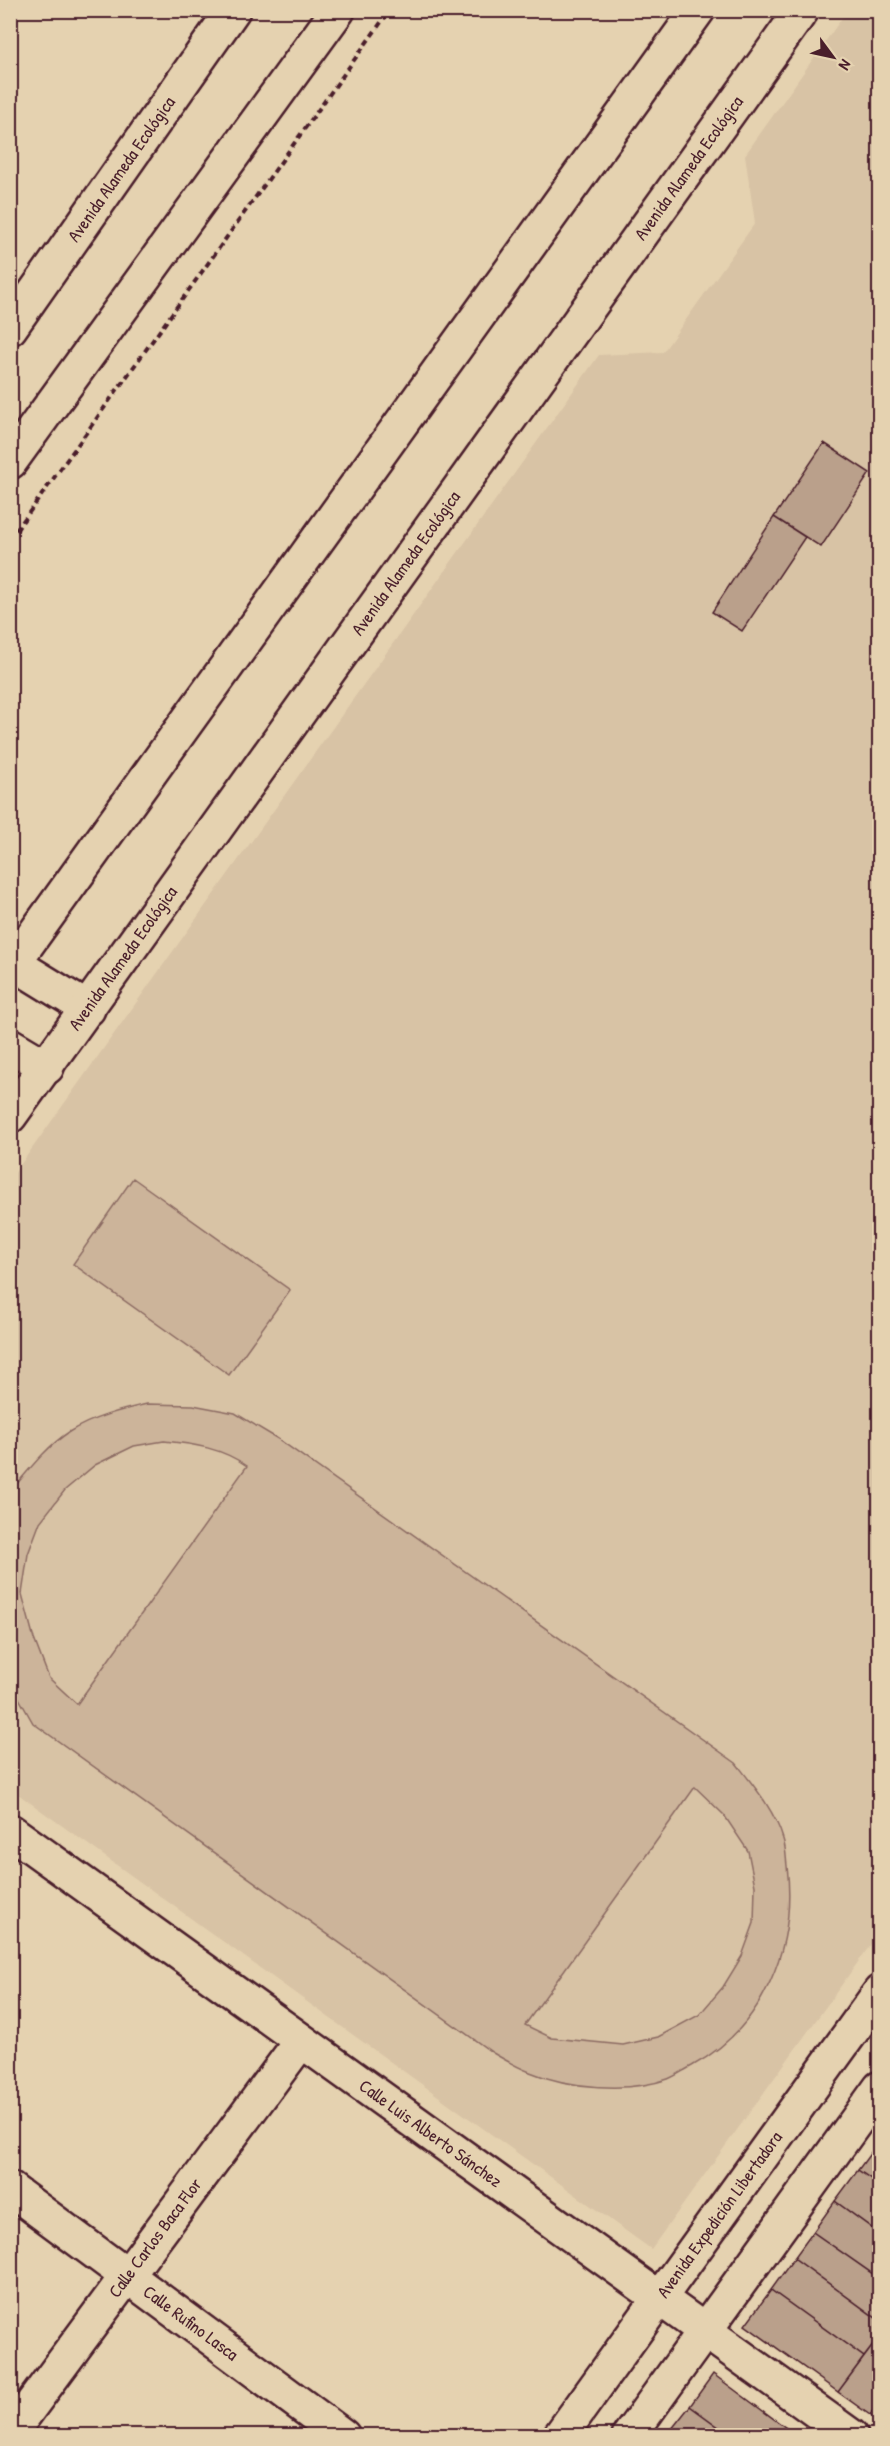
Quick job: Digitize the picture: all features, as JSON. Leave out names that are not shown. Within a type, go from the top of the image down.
[{"type":"street","name":"Avenida Alameda Ecológica","points":[[10,328],[233,10]]},
{"type":"street","points":[[10,462],[338,10]]},
{"type":"street","points":[[88,1009],[12,964],[698,10]]},
{"type":"street","name":"Avenida Alameda Ecológica","points":[[10,1116],[802,10]]},
{"type":"street","points":[[10,1045],[47,1067]]},
{"type":"street","name":"Calle Luis Alberto Sánchez","points":[[10,1831],[851,2436]]},
{"type":"street","name":"Avenida Expedición Libertadora","points":[[560,2436],[879,1992]]},
{"type":"street","name":"Calle Carlos Baca Flor","points":[[10,2434],[301,2041]]},
{"type":"street","points":[[629,2436],[878,2092]]},
{"type":"street","name":"Calle Rufino Lasca","points":[[10,2189],[343,2436]]},
{"type":"path","points":[[10,539],[390,10]]},
{"type":"shaded area","points":[[847,11],[879,11],[879,1933],[651,2249],[11,1789],[11,1178],[599,355],[663,352],[755,223],[745,155]]},
{"type":"shaded area","points":[[133,1178],[290,1290],[229,1375],[73,1264]]},
{"type":"shaded area","points":[[147,1404],[193,1405],[235,1413],[278,1439],[736,1763],[763,1799],[779,1829],[784,1842],[789,1896],[780,1954],[770,1981],[756,2007],[739,2030],[692,2066],[671,2078],[652,2083],[598,2087],[562,2082],[525,2070],[493,2053],[33,1723],[11,1684],[11,1491],[45,1452],[69,1432],[97,1418]],"holes":[[[164,1441],[197,1445],[218,1451],[247,1466],[77,1704],[49,1678],[34,1639],[22,1594],[28,1554],[40,1522],[65,1490],[95,1465],[134,1446]],[[695,1787],[724,1815],[748,1851],[755,1886],[754,1923],[742,1956],[723,1987],[699,2015],[658,2037],[623,2045],[552,2038],[525,2025]]]},
{"type":"building","points":[[824,443],[870,473],[821,547],[774,517]]},
{"type":"building","points":[[774,517],[805,537],[742,631],[712,612]]},
{"type":"building","points":[[880,2140],[880,2185],[858,2170]]},
{"type":"building","points":[[858,2170],[880,2185],[880,2234],[835,2201]]},
{"type":"building","points":[[835,2201],[880,2234],[880,2279],[813,2232]]},
{"type":"building","points":[[813,2232],[880,2279],[880,2321],[794,2258]]},
{"type":"building","points":[[794,2258],[880,2321],[880,2336],[864,2357],[771,2290]]},
{"type":"building","points":[[771,2290],[864,2357],[838,2392],[745,2325]]},
{"type":"building","points":[[880,2336],[880,2402],[870,2415],[838,2392]]},
{"type":"building","points":[[713,2374],[797,2436],[731,2436],[690,2406]]},
{"type":"building","points":[[880,2402],[880,2422],[870,2415]]},
{"type":"building","points":[[690,2406],[731,2436],[667,2435]]}]
